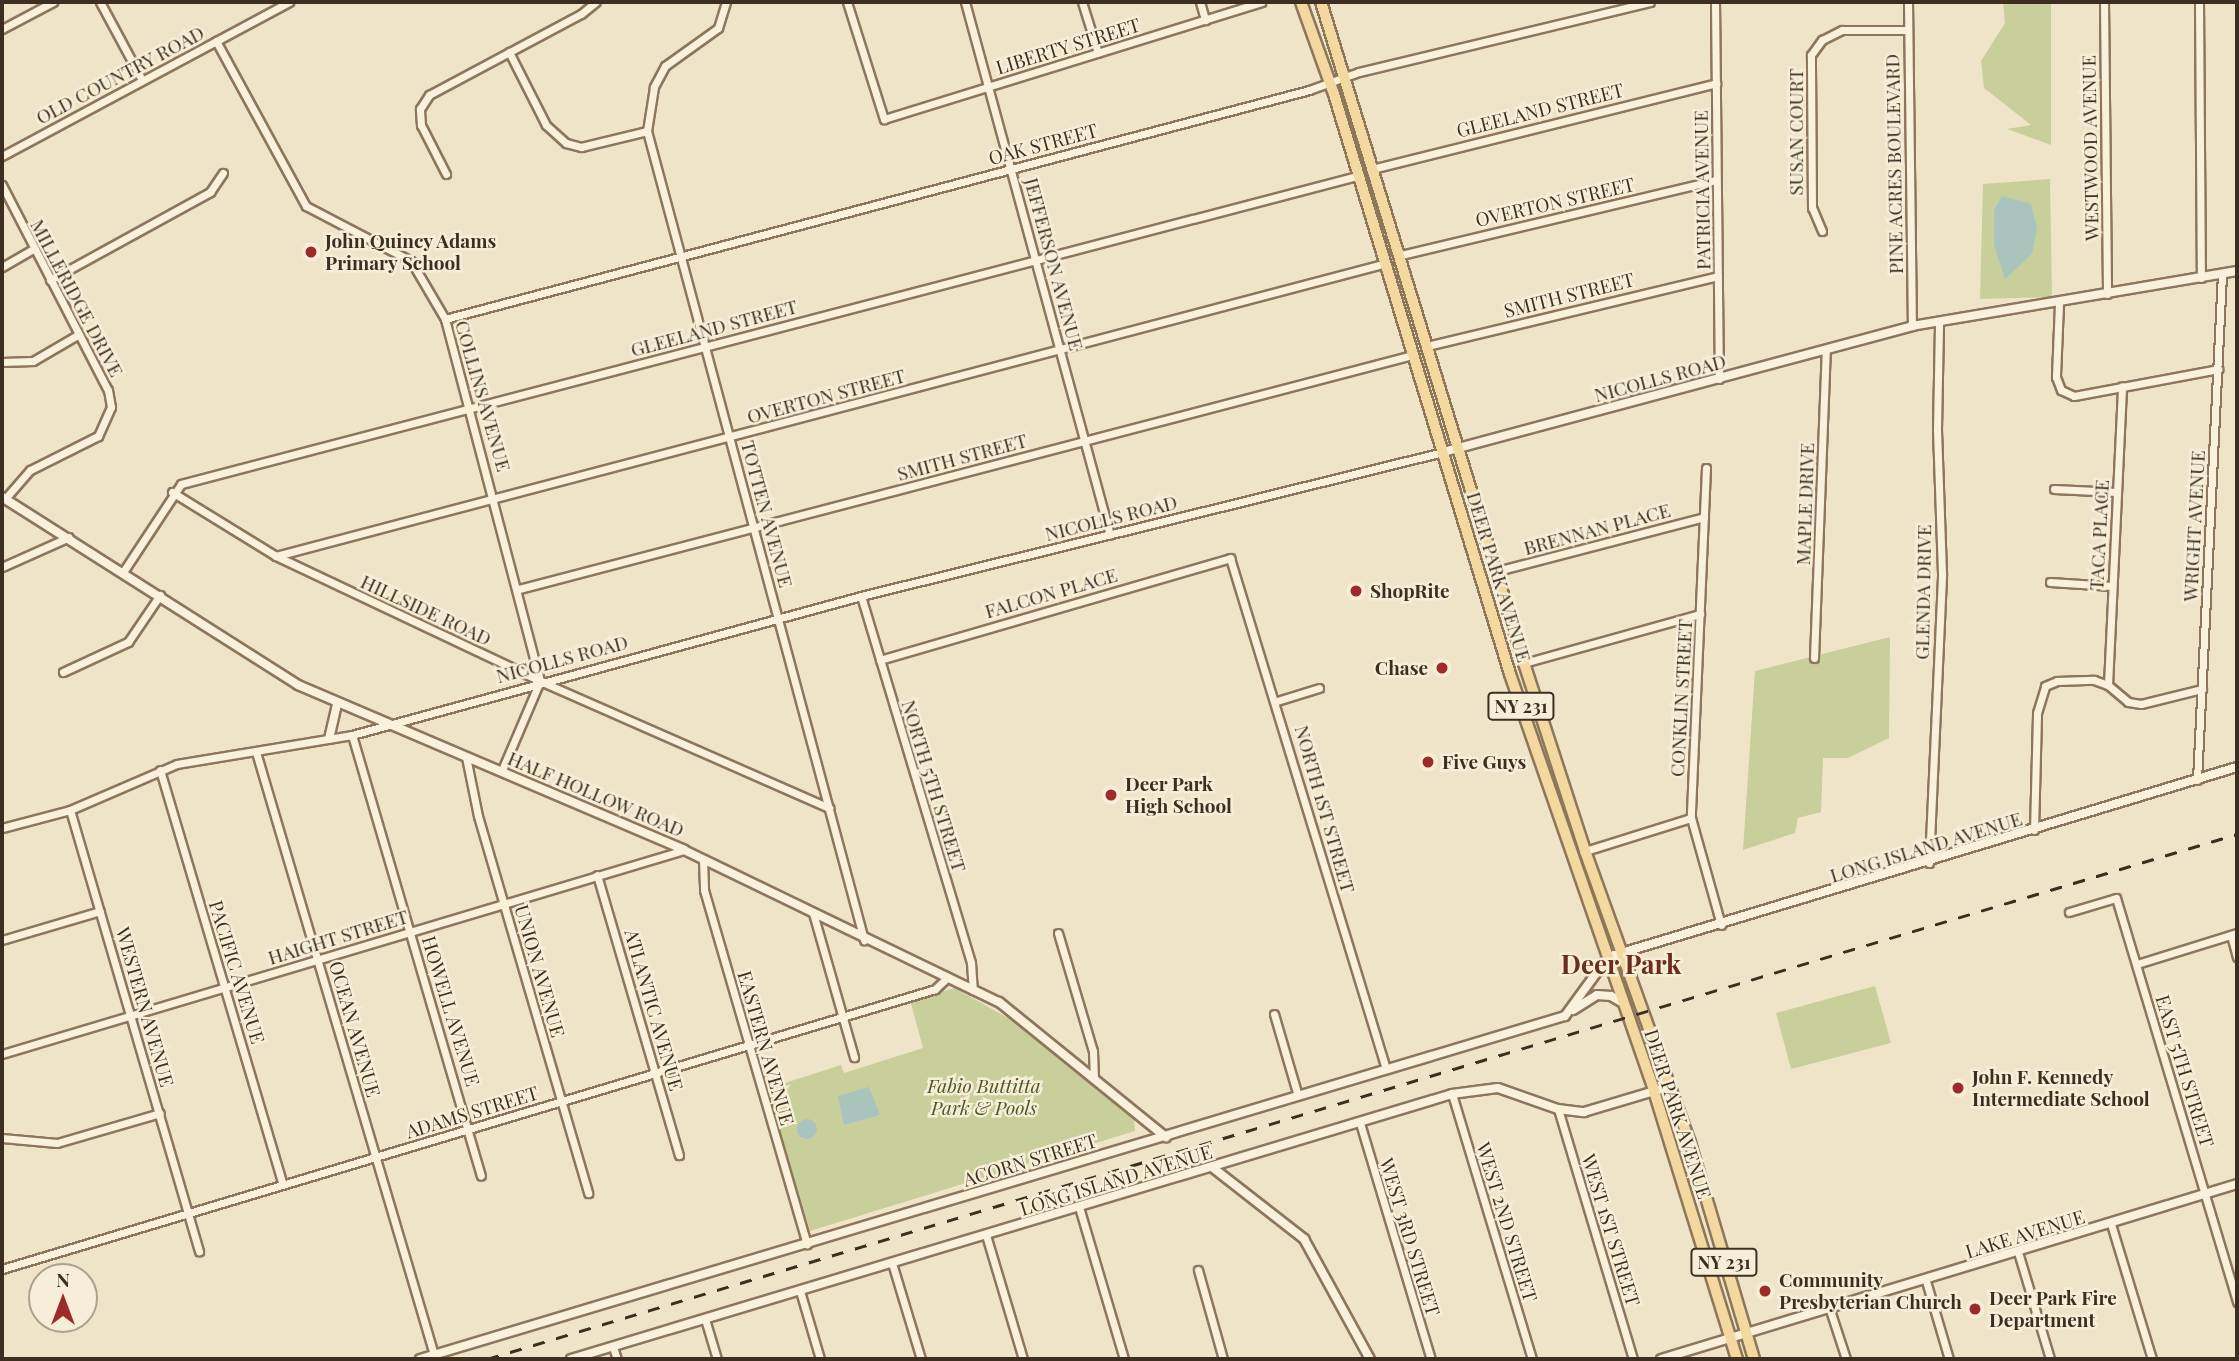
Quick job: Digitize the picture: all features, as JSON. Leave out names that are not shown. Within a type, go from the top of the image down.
[{"type":"main road","name":"DEER PARK AVENUE","points":[[1301,2],[1330,83],[1383,264],[1530,735],[1654,1091],[1737,1359]]},
{"type":"main road","name":"DEER PARK AVENUE","points":[[1321,2],[1401,255],[1524,663],[1585,851],[1671,1086],[1754,1359]]},
{"type":"main road","points":[[1530,735],[1555,758]]},
{"type":"street","points":[[2,29],[53,2]]},
{"type":"street","points":[[100,2],[142,80]]},
{"type":"street","name":"OLD COUNTRY ROAD","points":[[2,156],[289,2]]},
{"type":"street","points":[[446,173],[421,125],[420,109],[429,95],[596,2]]},
{"type":"street","name":"TOTTEN AVENUE","points":[[726,2],[726,14],[718,28],[665,66],[654,87],[647,131],[864,941]]},
{"type":"street","name":"LIBERTY STREET","points":[[848,2],[884,119],[1261,2]]},
{"type":"street","name":"JEFFERSON AVENUE","points":[[965,2],[990,86],[1110,536]]},
{"type":"street","points":[[1082,2],[1098,53]]},
{"type":"street","points":[[1200,2],[1205,19]]},
{"type":"street","name":"OAK STREET","points":[[445,319],[1346,77],[1650,2]]},
{"type":"street","name":"PATRICIA AVENUE","points":[[1715,2],[1719,379]]},
{"type":"street","name":"PINE ACRES BOULEVARD","points":[[1908,2],[1912,326]]},
{"type":"street","name":"WESTWOOD AVENUE","points":[[2104,2],[2107,295]]},
{"type":"street","points":[[2199,2],[2200,278]]},
{"type":"street","name":"SUSAN COURT","points":[[1822,231],[1812,208],[1811,55],[1822,40],[1842,30],[1908,30]]},
{"type":"street","name":"COLLINS AVENUE","points":[[216,41],[306,206],[411,261],[445,319],[495,497],[540,681]]},
{"type":"street","points":[[509,52],[546,125],[566,143],[594,145],[647,131]]},
{"type":"street","name":"GLEELAND STREET","points":[[1372,169],[1716,83]]},
{"type":"street","points":[[50,280],[210,192],[223,173]]},
{"type":"street","name":"GLEELAND STREET","points":[[172,492],[181,484],[1357,176]]},
{"type":"street","name":"OVERTON STREET","points":[[1401,255],[1716,180]]},
{"type":"street","name":"MILLERIDGE DRIVE","points":[[2,185],[76,336],[108,390],[107,424],[98,436],[30,470],[4,498]]},
{"type":"street","points":[[2,267],[32,250]]},
{"type":"street","name":"OVERTON STREET","points":[[276,556],[1383,264]]},
{"type":"street","name":"NICOLLS ROAD","points":[[2,828],[69,810],[160,770],[352,735],[778,617],[1443,452],[1912,326],[2059,304],[2237,271]]},
{"type":"street","name":"WRIGHT AVENUE","points":[[2197,780],[2222,274]]},
{"type":"street","name":"SMITH STREET","points":[[1427,346],[1718,276]]},
{"type":"street","points":[[2059,304],[2056,377],[2060,390],[2074,396],[2218,369]]},
{"type":"street","name":"GLENDA DRIVE","points":[[1929,863],[1942,573],[1937,429],[1940,322]]},
{"type":"street","points":[[2,362],[33,362],[76,336]]},
{"type":"street","name":"MAPLE DRIVE","points":[[1814,658],[1826,351]]},
{"type":"street","name":"SMITH STREET","points":[[519,589],[1412,355]]},
{"type":"street","name":"TACA PLACE","points":[[2108,685],[2122,386]]},
{"type":"street","name":"CONKLIN STREET","points":[[1706,468],[1691,818],[1721,925]]},
{"type":"street","points":[[2054,489],[2117,492]]},
{"type":"street","points":[[123,572],[172,492]]},
{"type":"street","name":"HILLSIDE ROAD","points":[[172,492],[276,556],[540,681],[829,808]]},
{"type":"street","name":"HALF HOLLOW ROAD","points":[[4,498],[298,685],[337,704],[502,770],[704,859],[864,941],[999,1002],[1166,1137]]},
{"type":"street","name":"BRENNAN PLACE","points":[[1497,571],[1704,517]]},
{"type":"street","points":[[2,567],[69,537]]},
{"type":"street","name":"FALCON PLACE","points":[[880,660],[1230,558]]},
{"type":"street","name":"NORTH 1ST STREET","points":[[1230,558],[1277,701],[1386,1069]]},
{"type":"street","points":[[2050,582],[2112,586]]},
{"type":"street","points":[[63,673],[128,642],[160,595]]},
{"type":"street","name":"NORTH 5TH STREET","points":[[861,596],[971,963],[973,988]]},
{"type":"street","points":[[1524,663],[1700,614]]},
{"type":"street","points":[[2034,830],[2037,713],[2045,686],[2073,680],[2108,685],[2128,702],[2141,704],[2202,689]]},
{"type":"street","points":[[502,770],[540,681]]},
{"type":"street","points":[[1277,701],[1319,688]]},
{"type":"street","points":[[329,739],[337,704]]},
{"type":"street","name":"HOWELL AVENUE","points":[[352,735],[470,1129],[481,1176]]},
{"type":"street","name":"OCEAN AVENUE","points":[[256,752],[434,1355]]},
{"type":"street","name":"UNION AVENUE","points":[[466,757],[469,782],[588,1193]]},
{"type":"street","name":"LONG ISLAND AVENUE","points":[[1623,953],[1929,863],[2237,767]]},
{"type":"street","name":"PACIFIC AVENUE","points":[[160,770],[283,1184]]},
{"type":"street","name":"WESTERN AVENUE","points":[[69,810],[199,1252]]},
{"type":"street","points":[[1585,851],[1691,818]]},
{"type":"street","name":"HAIGHT STREET","points":[[2,1054],[684,850]]},
{"type":"street","name":"EASTERN AVENUE","points":[[704,859],[704,890],[807,1244]]},
{"type":"street","name":"ATLANTIC AVENUE","points":[[597,875],[679,1155]]},
{"type":"street","name":"EAST 5TH STREET","points":[[2069,912],[2116,898],[2237,1302]]},
{"type":"street","points":[[2,940],[100,911]]},
{"type":"street","points":[[813,913],[854,1058]]},
{"type":"street","points":[[1058,933],[1093,1051],[1094,1079]]},
{"type":"street","points":[[2137,964],[2234,934],[2237,957]]},
{"type":"street","points":[[1565,1016],[1608,957],[1623,953]]},
{"type":"street","name":"ADAMS STREET","points":[[2,1269],[935,989],[947,978]]},
{"type":"street","name":"ACORN STREET","points":[[420,1359],[1565,1016],[1597,995],[1611,996],[1623,1003]]},
{"type":"street","points":[[1274,1014],[1298,1096]]},
{"type":"street","name":"LONG ISLAND AVENUE","points":[[571,1359],[1452,1094],[1498,1087],[1558,1110],[1584,1112],[1671,1086]]},
{"type":"street","name":"WEST 2ND STREET","points":[[1452,1094],[1532,1359]]},
{"type":"street","name":"WEST 1ST STREET","points":[[1558,1110],[1633,1359]]},
{"type":"street","points":[[2,1138],[57,1143],[160,1113]]},
{"type":"street","name":"WEST 3RD STREET","points":[[1360,1123],[1431,1359]]},
{"type":"street","points":[[1212,1167],[1304,1239],[1370,1359]]},
{"type":"street","name":"LAKE AVENUE","points":[[1661,1359],[1926,1281],[2237,1184]]},
{"type":"street","points":[[1079,1207],[1124,1359]]},
{"type":"street","points":[[2111,1224],[2152,1359]]},
{"type":"street","points":[[986,1235],[1023,1359]]},
{"type":"street","points":[[2018,1252],[2050,1359]]},
{"type":"street","points":[[892,1263],[921,1359]]},
{"type":"street","points":[[1198,1270],[1223,1359]]},
{"type":"street","points":[[1926,1281],[1949,1359]]},
{"type":"street","points":[[800,1291],[820,1359]]},
{"type":"street","points":[[1830,1310],[1846,1359]]},
{"type":"street","points":[[705,1319],[717,1359]]},
{"type":"street","points":[[613,1347],[617,1359]]},
{"type":"green space","points":[[2003,2],[2051,2],[2051,145],[2007,129],[2031,125],[1984,88],[1981,61],[2005,23]]},
{"type":"green space","points":[[2050,179],[2052,297],[1980,299],[1983,184]]},
{"type":"green space","points":[[1890,637],[1889,738],[1848,758],[1823,758],[1821,812],[1798,818],[1795,833],[1743,850],[1755,671]]},
{"type":"green space","points":[[1875,986],[1891,1043],[1791,1069],[1776,1013]]},
{"type":"green space","name":"Fabio Buttitta Park & Pools","points":[[955,988],[1013,1021],[1079,1073],[1134,1120],[1135,1131],[810,1231],[766,1089],[841,1065],[844,1073],[923,1048],[910,1000]]},
{"type":"water","points":[[2002,196],[2031,204],[2037,228],[2032,254],[2005,279],[1994,245],[1994,210]]},
{"type":"water","points":[[869,1087],[880,1115],[844,1125],[838,1096]]},
{"type":"water","points":[[807,1119],[814,1122],[817,1129],[814,1136],[807,1139],[800,1136],[797,1129],[800,1122]]},
{"type":"railway","points":[[487,1359],[2237,834]]},
{"type":"place","name":"John Quincy Adams Primary School","points":[[311,252]]},
{"type":"place","name":"ShopRite","points":[[1356,591]]},
{"type":"place","name":"Chase","points":[[1442,668]]},
{"type":"place","name":"Five Guys","points":[[1428,762]]},
{"type":"place","name":"Deer Park High School","points":[[1111,795]]},
{"type":"place","name":"John F. Kennedy Intermediate School","points":[[1958,1088]]},
{"type":"place","name":"Community Presbyterian Church","points":[[1765,1291]]},
{"type":"place","name":"Deer Park Fire Department","points":[[1975,1309]]},
{"type":"district","name":"Deer Park","points":[[1621,964]]}]
